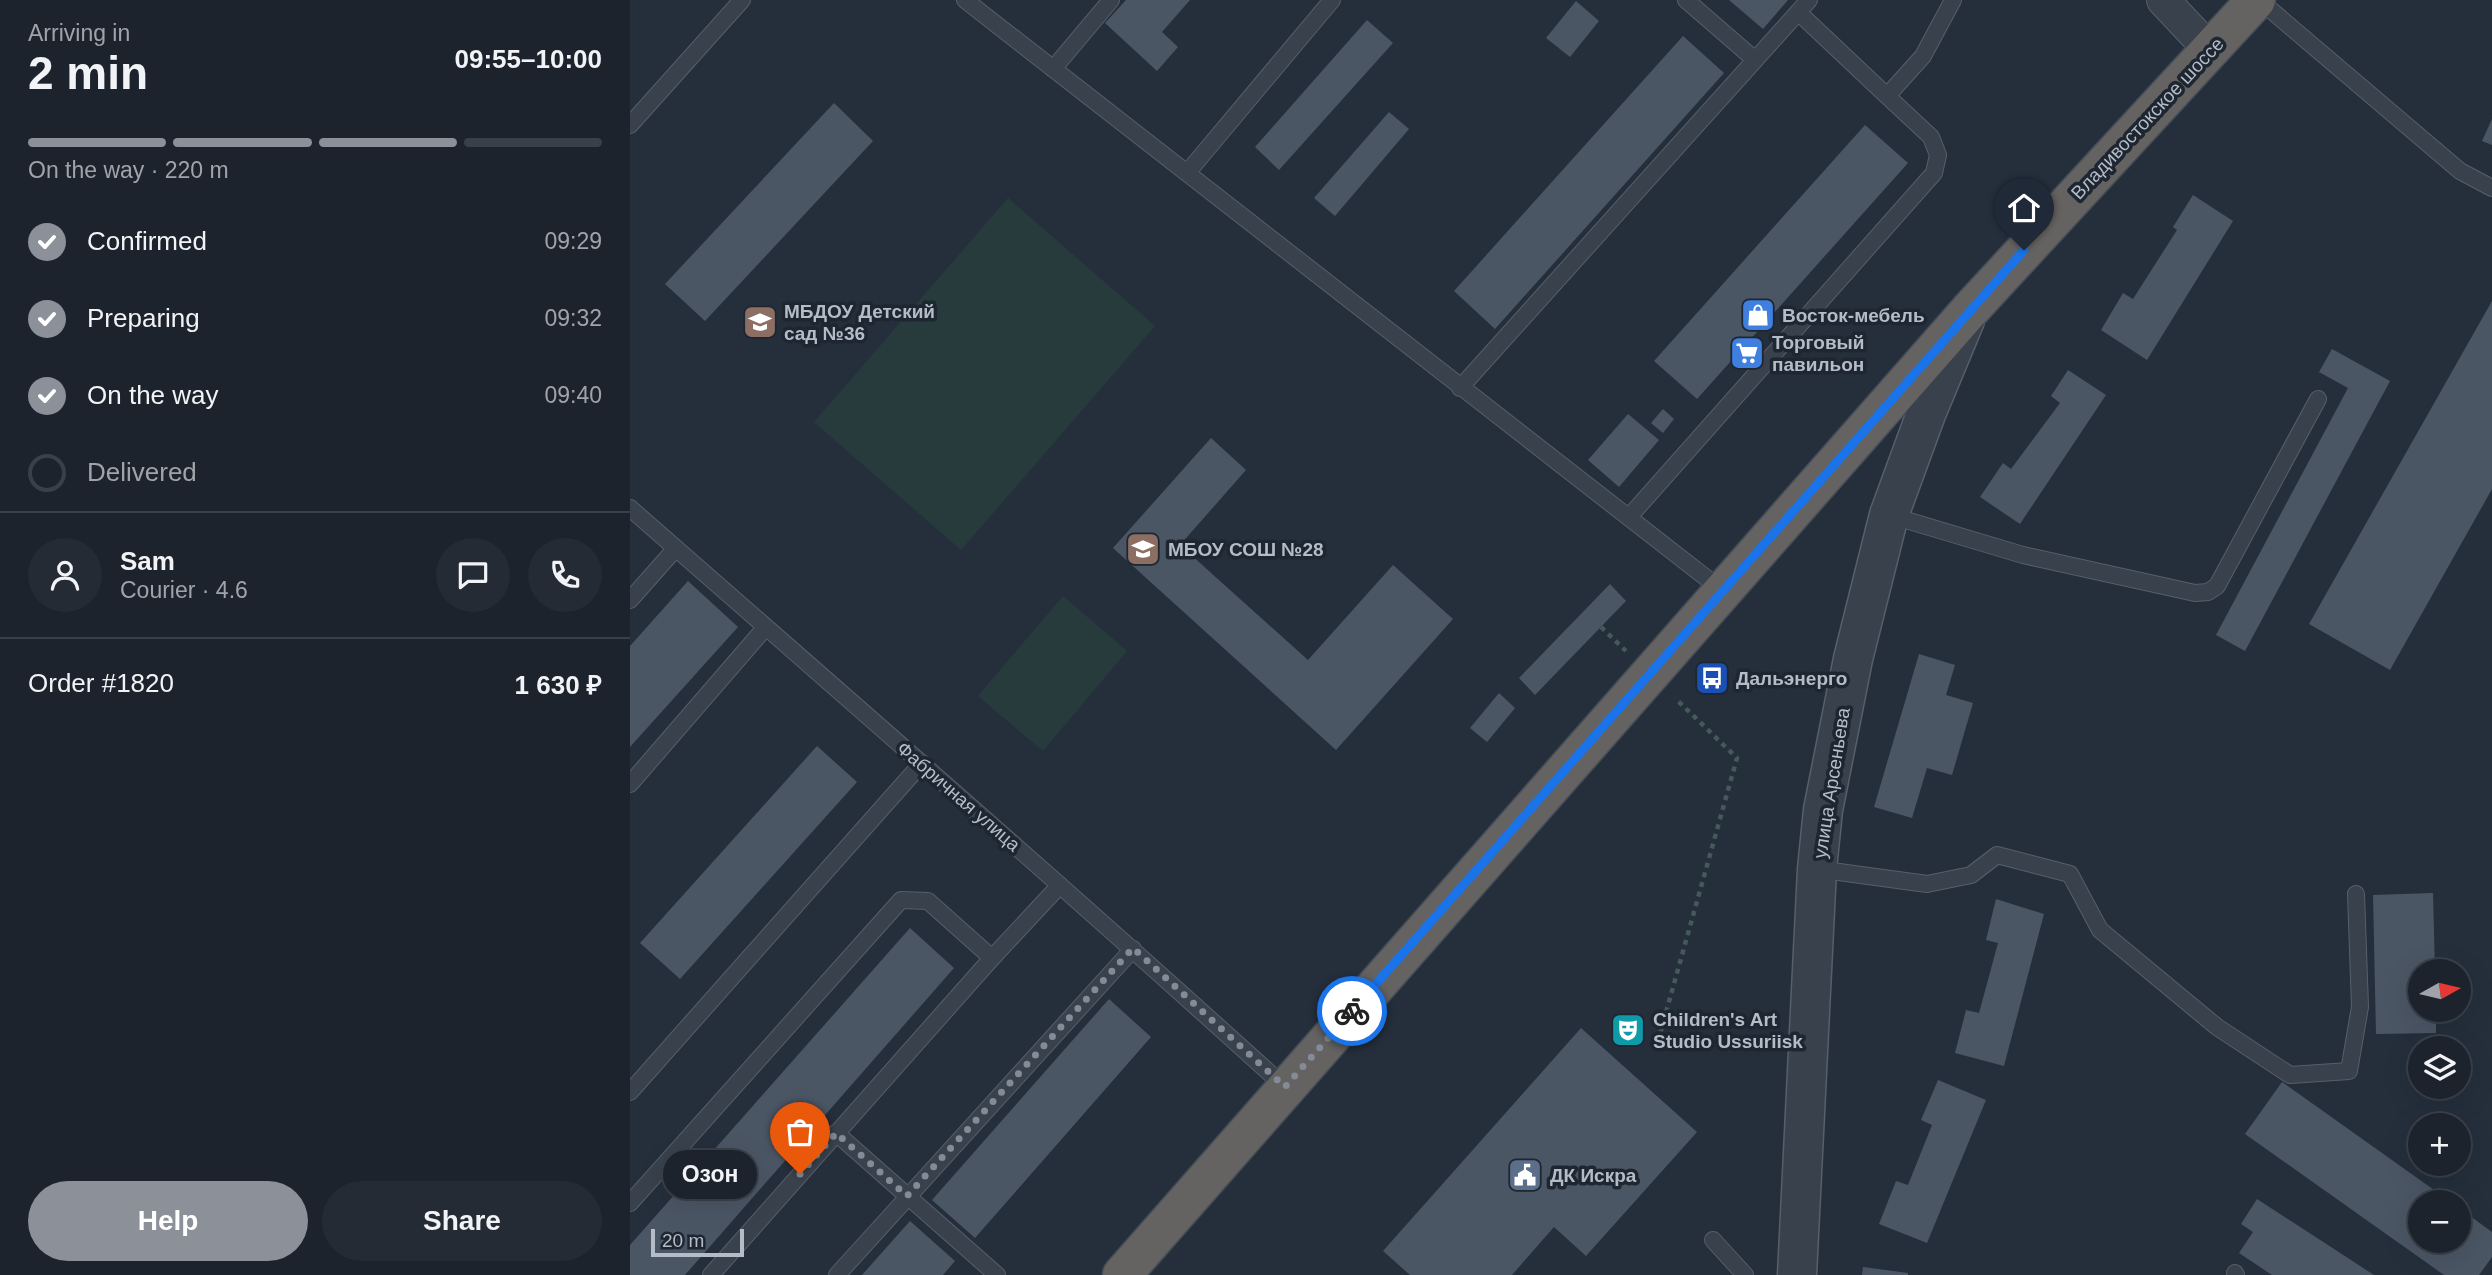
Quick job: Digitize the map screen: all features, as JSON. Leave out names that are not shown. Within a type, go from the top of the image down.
[{"type":"highway","name":"Владивостокское шоссе","points":[[1122,1275],[1969,311],[2257,0]]},
{"type":"street","points":[[2163,0],[2210,50]]},
{"type":"street","name":"улица Арсеньева","points":[[1797,1275],[1817,869],[1823,810],[1853,659],[1889,515],[1926,414],[1969,311]]},
{"type":"lane","points":[[630,125],[742,0]]},
{"type":"lane","points":[[965,0],[1723,591]]},
{"type":"lane","points":[[1053,69],[1111,0]]},
{"type":"lane","points":[[1187,173],[1332,0]]},
{"type":"lane","points":[[1686,0],[1754,60]]},
{"type":"lane","points":[[1887,96],[1923,56],[1953,0]]},
{"type":"lane","points":[[2257,0],[2460,171],[2492,188]]},
{"type":"lane","points":[[1460,388],[1803,6],[1887,96],[1931,137],[1938,155],[1934,173],[1629,517]]},
{"type":"lane","points":[[1889,515],[2023,555],[2195,593],[2208,592],[2217,586],[2318,399]]},
{"type":"lane","name":"Фабричная улица","points":[[630,508],[1133,948],[1285,1087]]},
{"type":"lane","points":[[630,600],[676,548]]},
{"type":"lane","points":[[630,784],[765,628]]},
{"type":"lane","points":[[630,1092],[922,763]]},
{"type":"lane","points":[[1817,869],[1927,884],[1971,875],[1997,855],[2070,874],[2100,930],[2217,1027],[2290,1075],[2349,1071],[2360,1007],[2356,894]]},
{"type":"lane","points":[[711,1275],[1060,885]]},
{"type":"lane","points":[[630,1203],[901,900],[928,901],[992,958]]},
{"type":"lane","points":[[837,1275],[1133,948]]},
{"type":"lane","points":[[836,1133],[998,1275]]},
{"type":"lane","points":[[1713,1240],[1745,1275]]},
{"type":"path","points":[[1658,1041],[1737,758]]},
{"type":"green space","points":[[1008,198],[1155,326],[961,550],[814,422]]},
{"type":"green space","points":[[1063,596],[1127,651],[1043,751],[978,696]]},
{"type":"building","points":[[1126,0],[1190,0],[1162,32],[1178,47],[1157,71],[1105,23]]},
{"type":"building","points":[[1729,0],[1788,0],[1763,29]]},
{"type":"building","points":[[1576,1],[1599,21],[1570,57],[1546,38]]},
{"type":"building","points":[[1367,20],[1393,43],[1279,170],[1255,147]]},
{"type":"building","points":[[1683,36],[1724,73],[1495,329],[1454,291]]},
{"type":"building","points":[[834,103],[873,141],[705,321],[665,284]]},
{"type":"building","points":[[1389,112],[1409,129],[1335,216],[1314,198]]},
{"type":"building","points":[[2492,119],[2492,145],[2482,141]]},
{"type":"building","points":[[1865,125],[1908,163],[1697,399],[1654,361]]},
{"type":"building","points":[[2193,195],[2233,221],[2147,360],[2101,330],[2123,293],[2133,299],[2177,230],[2173,227]]},
{"type":"building","points":[[2492,301],[2492,489],[2390,670],[2309,624]]},
{"type":"building","points":[[2332,349],[2390,381],[2245,651],[2216,635],[2348,388],[2319,372]]},
{"type":"building","points":[[2068,370],[2106,395],[2020,524],[1980,497],[2003,463],[2011,469],[2060,403],[2051,396]]},
{"type":"building","points":[[1663,409],[1674,419],[1663,433],[1651,423]]},
{"type":"building","points":[[1628,414],[1659,440],[1619,487],[1588,460]]},
{"type":"building","points":[[1211,438],[1246,470],[1180,545],[1308,660],[1393,565],[1453,619],[1336,750],[1113,548]]},
{"type":"building","points":[[688,581],[738,627],[630,747],[630,646]]},
{"type":"building","points":[[1610,584],[1626,601],[1535,695],[1519,678]]},
{"type":"building","points":[[1919,654],[1955,665],[1946,695],[1973,703],[1952,775],[1927,768],[1912,818],[1874,807]]},
{"type":"building","points":[[1499,693],[1515,708],[1487,742],[1470,728]]},
{"type":"building","points":[[817,746],[857,782],[680,979],[640,943]]},
{"type":"building","points":[[2433,893],[2435,959],[2408,959],[2408,1022],[2436,1022],[2436,1033],[2376,1034],[2373,895]]},
{"type":"building","points":[[1996,899],[2044,914],[2004,1066],[1955,1053],[1966,1010],[1979,1013],[1998,943],[1986,940]]},
{"type":"building","points":[[910,928],[954,968],[685,1275],[630,1275],[630,1245]]},
{"type":"building","points":[[1109,999],[1151,1037],[975,1238],[932,1200]]},
{"type":"building","name":"ДК Искра","points":[[1581,1028],[1697,1132],[1586,1256],[1554,1227],[1512,1275],[1410,1275],[1383,1251]]},
{"type":"building","points":[[1938,1080],[1986,1100],[1927,1243],[1879,1224],[1896,1181],[1908,1185],[1932,1125],[1921,1120]]},
{"type":"building","points":[[2282,1082],[2408,1171],[2408,1176],[2414,1176],[2434,1190],[2408,1190],[2408,1249],[2245,1134]]},
{"type":"building","points":[[2257,1199],[2374,1275],[2272,1275],[2239,1253],[2253,1232],[2241,1224]]},
{"type":"building","points":[[2471,1217],[2492,1232],[2492,1257],[2479,1275],[2444,1275],[2413,1253],[2471,1253]]},
{"type":"building","points":[[910,1221],[955,1261],[943,1275],[862,1275]]},
{"type":"building","points":[[1863,1267],[1908,1273],[1908,1275],[1862,1275]]},
{"type":"way so far","points":[[800,1174],[836,1133],[907,1196],[1133,948],[1285,1087],[1352,1011]]},
{"type":"place","name":"Восток-мебель","points":[[1758,315]]},
{"type":"place","name":"МБДОУ Детский сад №36","points":[[760,322]]},
{"type":"place","name":"Торговый павильон","points":[[1747,353]]},
{"type":"place","name":"МБОУ СОШ №28","points":[[1143,549]]},
{"type":"place","name":"Дальэнерго","points":[[1712,678]]},
{"type":"place","name":"Children's Art Studio Ussuriisk","points":[[1628,1030]]},
{"type":"place","name":"Озон","points":[[800,1174]]},
{"type":"place","name":"ДК Искра","points":[[1525,1175]]},
{"type":"route","points":[[1352,1011],[2024,250]]}]
